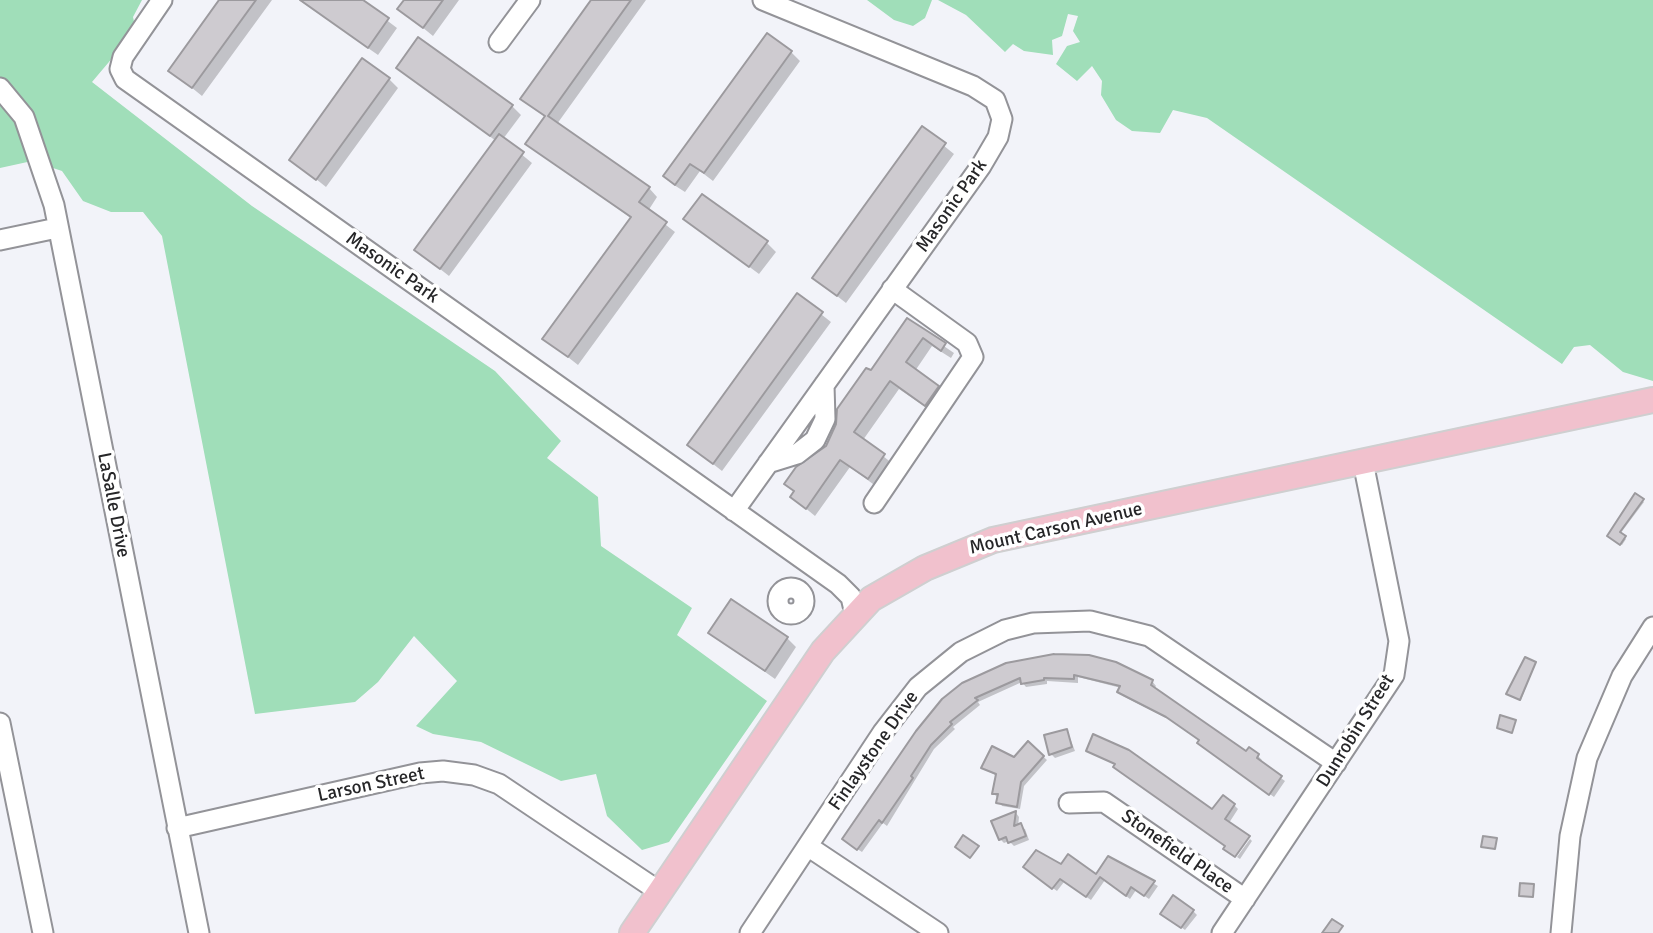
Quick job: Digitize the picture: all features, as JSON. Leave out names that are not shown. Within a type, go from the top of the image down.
[{"type":"main road","name":"Mount Carson Avenue","points":[[632,933],[804,676],[855,614],[871,599],[925,568],[993,540],[1653,400]]},
{"type":"street","name":"Masonic Park","points":[[162,0],[123,58],[120,69],[125,79],[838,584],[851,597],[855,614]]},
{"type":"street","points":[[499,42],[530,0]]},
{"type":"street","name":"Masonic Park","points":[[734,511],[993,146],[1001,127],[999,106],[990,95],[763,0]]},
{"type":"street","name":"LaSalle Drive","points":[[0,88],[24,117],[54,205],[199,933]]},
{"type":"street","points":[[0,240],[57,228]]},
{"type":"street","points":[[874,503],[973,357],[967,344],[892,289]]},
{"type":"street","name":"Dunrobin Street","points":[[1222,933],[1390,682],[1397,659],[1399,641],[1363,462]]},
{"type":"street","name":"Finlaystone Drive","points":[[750,933],[883,732],[918,687],[961,652],[1005,630],[1033,623],[1090,621],[1149,636],[1336,763]]},
{"type":"street","points":[[1561,933],[1570,836],[1587,758],[1617,686],[1653,627]]},
{"type":"street","points":[[0,723],[43,933]]},
{"type":"street","name":"Larson Street","points":[[177,828],[420,773],[464,774],[499,784],[660,892]]},
{"type":"street","name":"Stonefield Place","points":[[1069,803],[1104,802],[1245,899]]},
{"type":"street","points":[[808,847],[938,933]]},
{"type":"green space","points":[[0,0],[142,0],[133,17],[136,30],[92,82],[252,206],[495,371],[561,441],[547,458],[598,497],[601,546],[692,608],[677,635],[767,701],[669,842],[642,850],[607,816],[596,774],[561,781],[481,742],[433,734],[416,726],[457,681],[414,636],[378,682],[355,702],[255,714],[162,236],[143,212],[111,212],[83,201],[62,171],[32,161],[0,168]]},
{"type":"green space","points":[[867,0],[932,0],[925,18],[913,26],[894,20]]},
{"type":"green space","points":[[938,0],[1653,0],[1653,381],[1623,372],[1590,345],[1574,347],[1562,364],[1207,118],[1173,110],[1160,133],[1132,131],[1116,120],[1101,95],[1102,81],[1092,66],[1077,81],[1056,64],[1067,46],[1080,42],[1073,31],[1078,16],[1068,14],[1062,36],[1052,40],[1053,55],[1024,51],[1013,44],[1005,52],[966,15]]},
{"type":"building","points":[[219,0],[256,0],[192,88],[168,71]]},
{"type":"building","points":[[300,0],[363,0],[389,18],[368,48]]},
{"type":"building","points":[[404,0],[443,0],[423,28],[397,9]]},
{"type":"building","points":[[591,0],[631,0],[548,116],[650,187],[639,202],[667,222],[568,357],[542,339],[631,217],[525,144],[545,116],[520,99]]},
{"type":"building","points":[[767,33],[792,51],[704,173],[690,164],[675,185],[663,176]]},
{"type":"building","points":[[418,37],[513,105],[490,136],[396,68]]},
{"type":"building","points":[[362,58],[390,78],[316,180],[289,160]]},
{"type":"building","points":[[922,126],[946,143],[837,296],[812,278]]},
{"type":"building","points":[[499,134],[524,152],[440,269],[414,250]]},
{"type":"building","points":[[702,194],[768,241],[749,267],[683,219]]},
{"type":"building","points":[[797,293],[823,312],[713,464],[687,445]]},
{"type":"building","points":[[907,318],[946,343],[941,351],[923,338],[906,362],[939,386],[925,406],[890,381],[854,432],[885,454],[868,479],[840,460],[806,509],[790,497],[794,491],[784,484],[796,467],[826,446],[836,424],[837,409],[866,368],[871,370]]},
{"type":"building","points":[[1635,493],[1644,499],[1620,532],[1626,536],[1620,545],[1607,536]]},
{"type":"building","points":[[731,599],[788,637],[765,671],[708,633]]},
{"type":"building","points":[[1054,654],[1089,655],[1116,662],[1153,680],[1151,685],[1246,751],[1249,747],[1259,754],[1257,758],[1282,776],[1269,795],[1166,717],[1117,692],[1120,686],[1074,675],[1074,679],[1044,678],[1021,684],[1020,678],[975,698],[978,700],[950,722],[952,724],[931,745],[911,776],[913,778],[882,823],[879,820],[857,850],[842,839],[916,731],[942,699],[962,683],[1006,663]]},
{"type":"building","points":[[1525,657],[1536,662],[1520,700],[1506,694]]},
{"type":"building","points":[[1500,715],[1516,720],[1512,733],[1497,728]]},
{"type":"building","points":[[1067,729],[1072,747],[1049,755],[1044,735]]},
{"type":"building","points":[[1093,734],[1129,750],[1212,809],[1223,795],[1235,804],[1225,819],[1250,836],[1235,857],[1223,849],[1225,846],[1113,767],[1115,764],[1086,751]]},
{"type":"building","points":[[1028,741],[1044,756],[1021,782],[1017,807],[996,803],[998,794],[992,794],[996,774],[981,768],[992,746],[1014,757]]},
{"type":"building","points":[[1016,811],[1014,826],[1021,823],[1026,836],[1008,843],[1006,837],[999,840],[991,821]]},
{"type":"building","points":[[963,835],[979,846],[970,858],[955,847]]},
{"type":"building","points":[[1483,836],[1497,838],[1495,849],[1481,847]]},
{"type":"building","points":[[1036,850],[1061,864],[1068,854],[1096,874],[1108,856],[1155,881],[1144,896],[1131,887],[1126,896],[1100,877],[1086,897],[1060,879],[1052,889],[1023,867]]},
{"type":"building","points":[[1520,883],[1534,884],[1533,897],[1519,896]]},
{"type":"building","points":[[1173,895],[1194,910],[1181,928],[1160,914]]},
{"type":"building","points":[[1332,919],[1343,926],[1338,933],[1322,933]]}]
